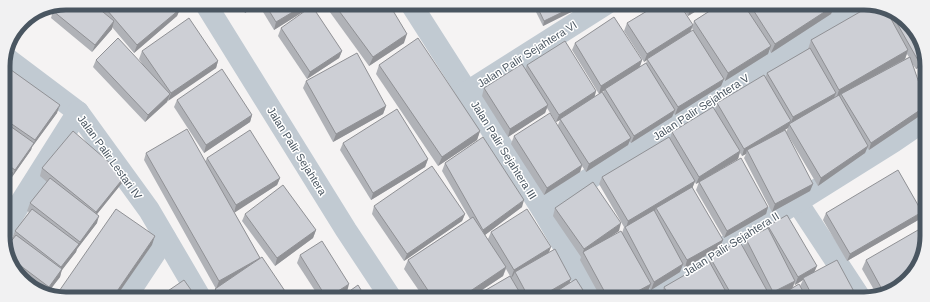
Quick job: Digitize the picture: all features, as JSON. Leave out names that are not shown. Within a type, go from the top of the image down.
[{"type":"street","name":"Jalan Palir Sejahtera","points":[[210,10],[346,230],[387,292]]},
{"type":"street","name":"Jalan Palir Sejahtera III","points":[[415,10],[542,209],[590,292]]},
{"type":"street","name":"Jalan Palir Sejahtera VI","points":[[467,92],[597,10]]},
{"type":"street","name":"Jalan Palir Sejahtera V","points":[[542,209],[837,11]]},
{"type":"street","name":"Jalan Palir Lestari IV","points":[[10,61],[78,112],[149,210],[197,292]]},
{"type":"street","points":[[10,220],[78,112]]},
{"type":"street","name":"Jalan Palir Sejahtera II","points":[[654,292],[920,124]]},
{"type":"street","points":[[797,202],[856,292]]},
{"type":"street","points":[[129,292],[165,238]]},
{"type":"building","points":[[101,10],[114,21],[95,45],[54,11]]},
{"type":"building","points":[[107,10],[179,10],[137,45]]},
{"type":"building","points":[[269,10],[296,10],[276,22]]},
{"type":"building","points":[[306,10],[315,10],[342,51],[310,72],[281,28]]},
{"type":"building","points":[[338,10],[393,10],[407,34],[373,57]]},
{"type":"building","points":[[539,10],[567,10],[544,21]]},
{"type":"building","points":[[649,10],[683,10],[693,25],[647,54],[627,23]]},
{"type":"building","points":[[711,10],[747,10],[771,46],[728,73],[694,21]]},
{"type":"building","points":[[753,10],[827,10],[775,44]]},
{"type":"building","points":[[863,10],[871,10],[890,17],[908,50],[839,90],[811,40]]},
{"type":"building","points":[[614,17],[642,60],[601,86],[575,43]]},
{"type":"building","points":[[189,18],[218,61],[171,93],[142,51]]},
{"type":"building","points":[[895,20],[912,38],[917,48],[919,62]]},
{"type":"building","points":[[693,30],[724,79],[678,107],[647,59]]},
{"type":"building","points":[[118,38],[170,94],[148,115],[96,60]]},
{"type":"building","points":[[418,38],[480,131],[442,157],[379,65]]},
{"type":"building","points":[[565,41],[596,91],[559,115],[527,65]]},
{"type":"building","points":[[810,48],[836,93],[793,117],[767,73]]},
{"type":"building","points":[[357,53],[386,106],[336,134],[306,81]]},
{"type":"building","points":[[910,57],[920,86],[920,110],[871,143],[841,94]]},
{"type":"building","points":[[646,63],[675,110],[634,136],[605,89]]},
{"type":"building","points":[[522,64],[548,105],[510,129],[484,88]]},
{"type":"building","points":[[10,69],[60,105],[35,140],[10,123]]},
{"type":"building","points":[[222,69],[252,115],[206,145],[177,100]]},
{"type":"building","points":[[764,75],[791,121],[744,149],[717,103]]},
{"type":"building","points":[[602,92],[631,138],[589,164],[560,119]]},
{"type":"building","points":[[839,95],[868,146],[821,178],[789,124]]},
{"type":"building","points":[[713,107],[740,151],[699,177],[672,132]]},
{"type":"building","points":[[397,109],[428,159],[373,193],[343,143]]},
{"type":"building","points":[[550,113],[582,165],[547,188],[514,136]]},
{"type":"building","points":[[10,126],[34,143],[15,170],[10,166]]},
{"type":"building","points":[[187,129],[260,258],[219,281],[146,153]]},
{"type":"building","points":[[250,130],[280,178],[236,205],[207,158]]},
{"type":"building","points":[[785,130],[813,184],[775,204],[747,150]]},
{"type":"building","points":[[73,131],[125,176],[96,212],[42,168]]},
{"type":"building","points":[[483,137],[524,200],[483,230],[445,163]]},
{"type":"building","points":[[669,137],[695,181],[628,221],[602,177]]},
{"type":"building","points":[[741,158],[768,207],[727,231],[699,182]]},
{"type":"building","points":[[432,166],[465,214],[407,254],[374,206]]},
{"type":"building","points":[[898,170],[920,208],[920,213],[850,254],[826,213]]},
{"type":"building","points":[[10,171],[13,173],[10,177]]},
{"type":"building","points":[[50,178],[99,216],[80,242],[30,203]]},
{"type":"building","points":[[593,182],[621,223],[584,249],[555,208]]},
{"type":"building","points":[[283,185],[316,230],[277,258],[245,214]]},
{"type":"building","points":[[692,187],[723,240],[687,260],[656,208]]},
{"type":"building","points":[[32,209],[79,244],[61,267],[15,231]]},
{"type":"building","points":[[116,209],[155,236],[116,292],[59,292]]},
{"type":"building","points":[[527,209],[551,247],[514,270],[491,232]]},
{"type":"building","points":[[654,210],[683,264],[654,282],[625,227]]},
{"type":"building","points":[[787,215],[817,266],[798,277],[768,226]]},
{"type":"building","points":[[473,217],[506,267],[469,292],[429,292],[408,260]]},
{"type":"building","points":[[768,228],[795,281],[773,292],[746,239]]},
{"type":"building","points":[[920,229],[920,243],[914,261],[903,275],[892,284],[882,289],[866,260]]},
{"type":"building","points":[[621,231],[651,284],[636,292],[605,292],[583,252]]},
{"type":"building","points":[[16,235],[62,269],[49,287],[18,264],[13,254],[11,242]]},
{"type":"building","points":[[739,240],[768,292],[730,292],[711,259]]},
{"type":"building","points":[[322,241],[349,284],[337,292],[323,292],[300,255]]},
{"type":"building","points":[[555,249],[571,279],[548,292],[526,292],[515,272]]},
{"type":"building","points":[[262,257],[286,292],[217,292],[215,289]]},
{"type":"building","points":[[837,260],[854,292],[810,292],[803,278]]},
{"type":"building","points":[[709,261],[726,292],[667,292],[664,287]]},
{"type":"building","points":[[25,273],[42,286],[32,280]]},
{"type":"building","points":[[510,276],[519,292],[482,292]]},
{"type":"building","points":[[576,279],[584,292],[555,292]]},
{"type":"building","points":[[184,280],[192,292],[166,292]]},
{"type":"building","points":[[799,284],[803,292],[786,292]]},
{"type":"building","points":[[358,285],[362,292],[348,292]]}]
